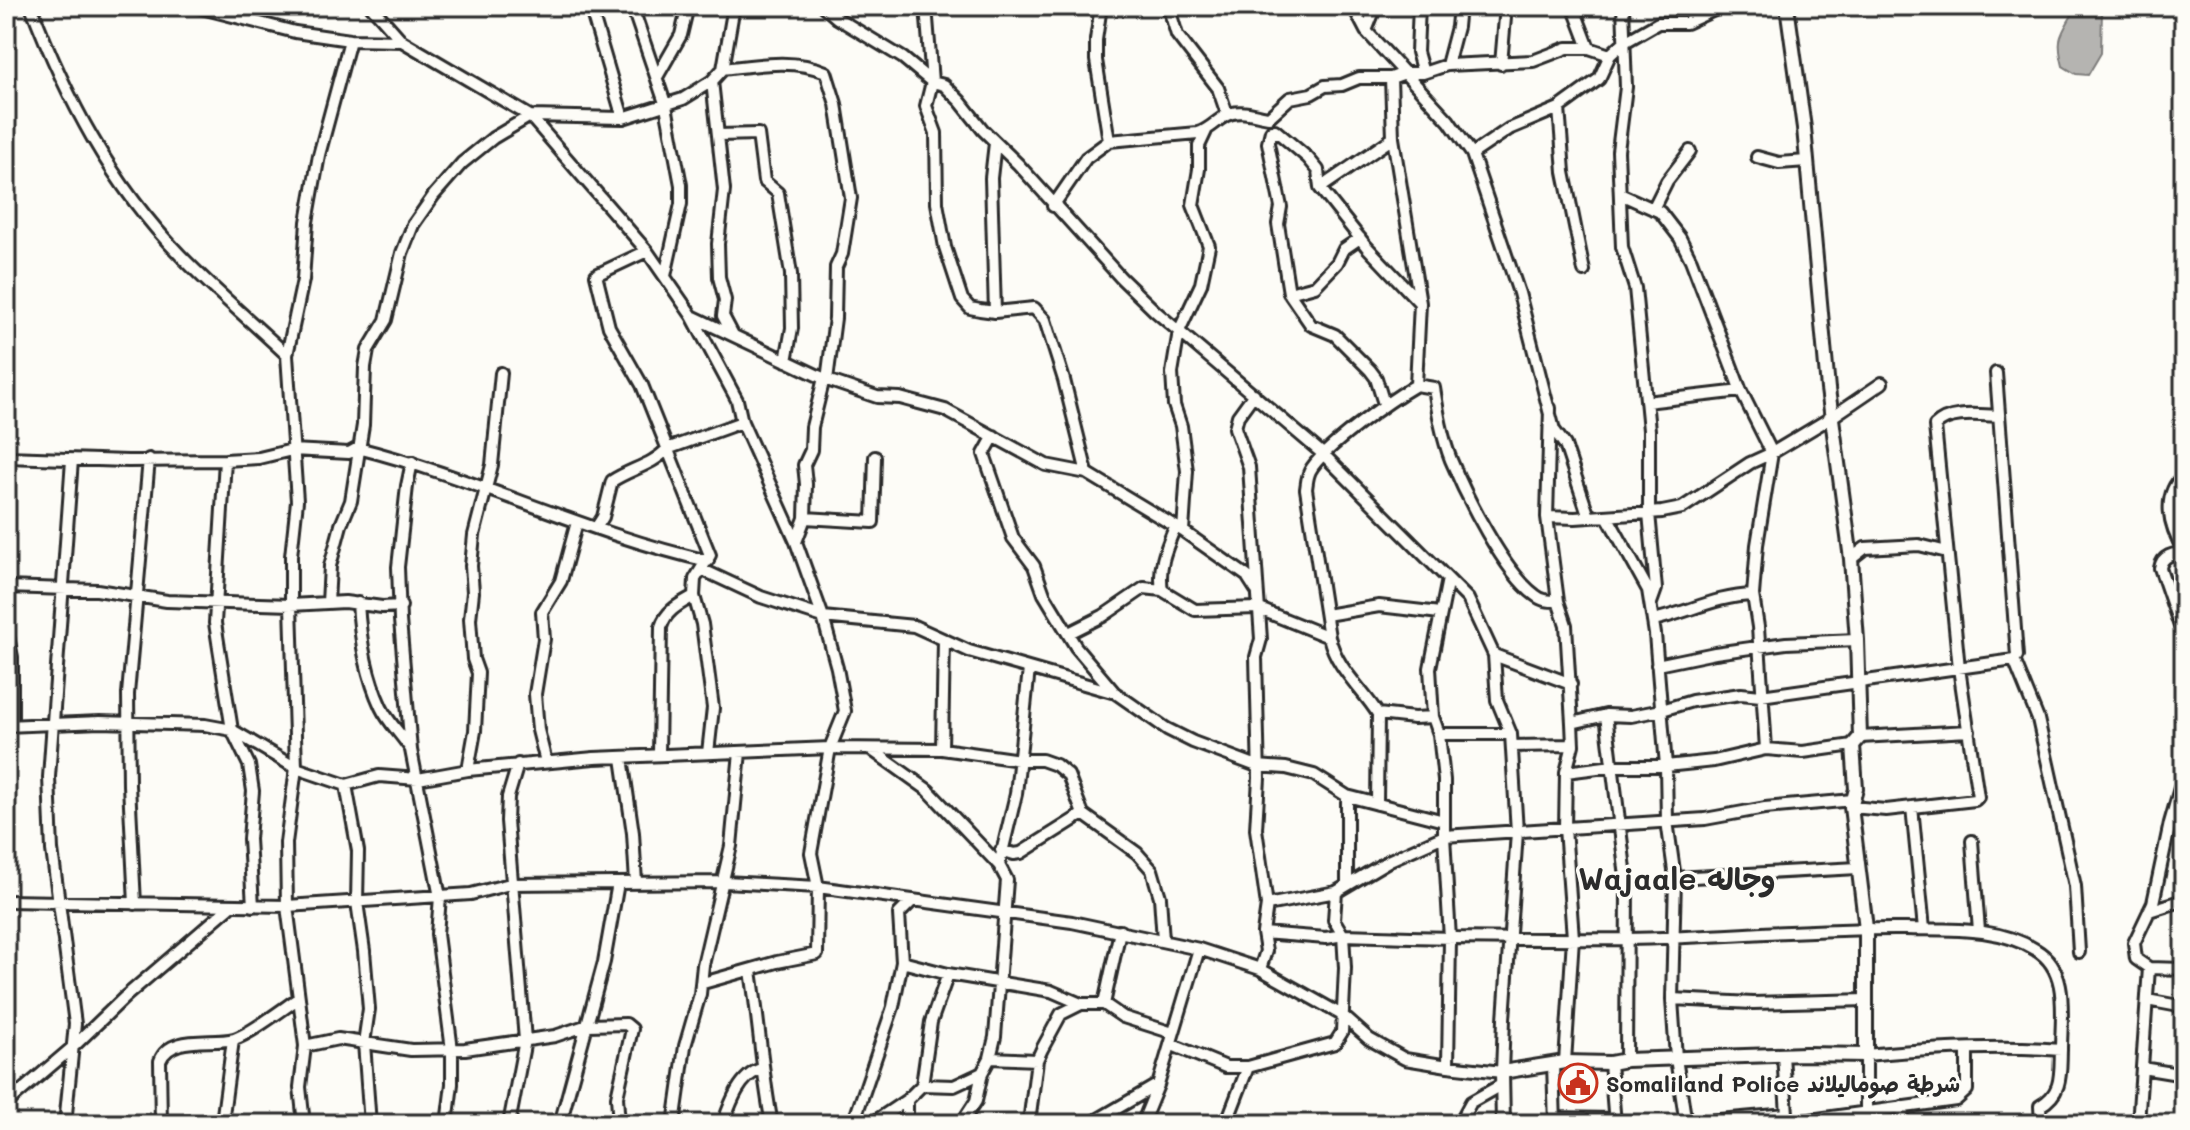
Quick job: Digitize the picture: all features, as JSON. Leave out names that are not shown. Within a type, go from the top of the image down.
[{"type":"street","points":[[31,6],[68,94],[118,180],[180,256],[287,355]]},
{"type":"street","points":[[194,6],[295,32],[350,40],[402,41]]},
{"type":"street","points":[[371,6],[402,41],[530,116],[647,251],[692,316],[737,400],[742,422],[796,542],[823,617],[845,711],[830,748],[811,853],[818,887],[817,954],[703,983]]},
{"type":"street","points":[[590,6],[623,118]]},
{"type":"street","points":[[632,6],[666,106],[682,195],[665,276]]},
{"type":"street","points":[[657,77],[681,35],[688,6]]},
{"type":"street","points":[[328,603],[330,566],[351,501],[363,425],[368,350],[386,320],[402,253],[413,225],[462,163],[493,138],[530,116],[623,118],[683,99],[712,81],[723,69],[734,6]]},
{"type":"street","points":[[823,6],[837,18],[903,58],[932,82],[944,85],[1121,278],[1324,455],[1468,599],[1494,655],[1497,700],[1512,740],[1517,832],[1502,1078],[1503,1124]]},
{"type":"street","points":[[926,6],[932,82],[926,106],[936,133],[937,203],[945,247],[965,305],[995,312],[1034,308],[1043,316],[1064,380],[1087,473]]},
{"type":"street","points":[[1101,6],[1096,60],[1109,141]]},
{"type":"street","points":[[1164,6],[1170,12],[1177,35],[1218,88],[1227,114]]},
{"type":"street","points":[[1353,6],[1366,31],[1449,121],[1472,154],[1519,293],[1554,430],[1565,445],[1589,517]]},
{"type":"street","points":[[1366,31],[1376,6]]},
{"type":"street","points":[[1419,6],[1417,52],[1423,73]]},
{"type":"street","points":[[1447,65],[1459,6]]},
{"type":"street","points":[[1501,64],[1506,6]]},
{"type":"street","points":[[1573,6],[1589,48]]},
{"type":"street","points":[[1623,6],[1623,43],[1627,62],[1618,151],[1622,247],[1635,288],[1646,402],[1650,457],[1649,513],[1656,589],[1650,606]]},
{"type":"street","points":[[1787,6],[1807,161],[1832,417],[1851,559],[1857,640],[1859,683],[1852,803],[1866,928],[1865,1119]]},
{"type":"street","points":[[1472,154],[1509,129],[1559,108],[1599,79],[1610,55],[1623,43],[1658,23],[1686,23],[1716,7]]},
{"type":"street","points":[[304,1124],[300,1087],[305,1046],[287,906],[286,843],[296,768],[291,556],[297,501],[287,355],[303,280],[307,222],[319,155],[350,40]]},
{"type":"street","points":[[1269,117],[1290,98],[1359,78],[1391,78],[1447,65],[1533,61],[1567,48],[1589,48],[1610,55]]},
{"type":"street","points":[[723,69],[807,64],[826,72],[836,104],[851,198],[842,254],[836,267],[835,318],[825,379],[815,411],[811,450],[804,465],[805,518],[796,542]]},
{"type":"street","points":[[1391,78],[1393,138],[1420,303],[1416,385]]},
{"type":"street","points":[[712,81],[724,190],[718,244],[719,277],[725,300],[723,316],[733,335]]},
{"type":"street","points":[[1559,108],[1564,172],[1584,271]]},
{"type":"street","points":[[1162,590],[1159,574],[1162,559],[1179,529],[1187,471],[1181,426],[1174,405],[1172,373],[1179,331],[1201,284],[1209,246],[1193,205],[1199,146],[1206,131],[1227,114],[1241,112],[1269,117]]},
{"type":"street","points":[[1269,117],[1276,133]]},
{"type":"street","points":[[1053,206],[1086,158],[1109,141],[1206,131]]},
{"type":"street","points":[[1384,404],[1376,378],[1370,370],[1335,335],[1326,329],[1313,327],[1289,293],[1278,224],[1281,207],[1268,143],[1271,131],[1292,142],[1318,170],[1320,188],[1360,238],[1420,303]]},
{"type":"street","points":[[719,135],[758,134],[764,181],[778,193],[793,303],[786,361]]},
{"type":"street","points":[[1320,188],[1393,138]]},
{"type":"street","points":[[995,143],[991,178],[995,312]]},
{"type":"street","points":[[1653,209],[1667,181],[1690,151]]},
{"type":"street","points":[[1757,157],[1779,163],[1807,161]]},
{"type":"street","points":[[1620,194],[1666,218],[1687,250],[1741,391],[1772,453],[1757,545],[1753,595],[1766,749]]},
{"type":"street","points":[[1289,293],[1315,286],[1337,263],[1344,249],[1360,238]]},
{"type":"street","points":[[647,251],[596,275],[609,327],[642,385],[710,555],[695,579],[694,596],[702,624],[713,708],[708,753]]},
{"type":"street","points":[[692,316],[825,379],[877,397],[923,402],[959,416],[1046,465],[1087,473],[1179,529],[1247,576],[1256,590]]},
{"type":"street","points":[[468,770],[475,731],[478,673],[473,659],[470,619],[473,592],[471,566],[474,535],[492,465],[501,373]]},
{"type":"street","points":[[1996,373],[2017,656],[2014,660]]},
{"type":"street","points":[[1547,517],[1672,511],[1692,504],[1742,468],[1832,417],[1882,383]]},
{"type":"street","points":[[1377,804],[1378,714],[1367,696],[1337,662],[1329,637],[1306,489],[1309,473],[1324,455],[1384,404],[1416,385],[1434,388],[1451,461],[1472,504],[1510,567],[1535,595],[1548,601],[1558,601]]},
{"type":"street","points":[[1646,402],[1741,391]]},
{"type":"street","points":[[1254,394],[1238,416],[1235,428],[1249,467],[1261,639],[1256,657],[1259,694],[1256,829],[1267,905],[1263,933],[1266,951],[1260,969]]},
{"type":"street","points":[[1550,408],[1547,517],[1558,601],[1566,625],[1573,745],[1566,772],[1565,828],[1573,938],[1555,1121],[1615,1122],[1610,1063]]},
{"type":"street","points":[[1267,905],[1336,892],[1421,844],[1444,836],[1618,825],[1852,803],[1886,810],[1975,800],[1978,797],[1959,668],[1935,426],[1941,419],[1969,415],[1998,416]]},
{"type":"street","points":[[596,528],[603,517],[612,481],[626,471],[661,456],[667,449],[742,422]]},
{"type":"street","points":[[994,436],[984,454],[1013,538],[1034,566],[1044,594],[1076,647],[1114,692],[1167,729],[1193,742],[1257,766],[1286,768],[1314,775],[1347,796],[1444,821]]},
{"type":"street","points":[[6,457],[225,460],[259,458],[292,450],[349,453],[358,448],[412,462],[705,566],[761,597],[823,617],[914,626],[969,651],[1114,692]]},
{"type":"street","points":[[805,518],[873,522],[875,457]]},
{"type":"street","points":[[135,904],[129,785],[130,660],[149,459]]},
{"type":"street","points":[[65,1124],[75,1024],[52,850],[49,777],[72,460]]},
{"type":"street","points":[[225,460],[215,602],[217,645],[232,730],[249,765],[253,791],[249,839],[253,906]]},
{"type":"street","points":[[412,462],[398,567],[400,620],[411,750],[440,897],[437,934],[452,1050],[447,1124]]},
{"type":"street","points":[[2184,475],[2174,484],[2169,507],[2172,526],[2184,553],[2168,556],[2162,560],[2160,568],[2184,638]]},
{"type":"street","points":[[1607,516],[1648,590],[1653,620],[1666,766],[1667,821],[1675,878],[1672,999],[1676,1058],[1686,1124],[1865,1119],[1902,1107],[1950,1101],[1965,1094],[1968,1083],[1967,1050]]},
{"type":"street","points":[[546,762],[538,730],[535,694],[544,639],[542,612],[561,581],[577,522]]},
{"type":"street","points":[[1851,559],[1865,548],[1919,545],[1947,552]]},
{"type":"street","points":[[1448,579],[1430,668],[1433,717],[1439,734],[1444,780],[1450,939],[1448,1066]]},
{"type":"street","points":[[6,587],[97,590],[167,601],[401,606]]},
{"type":"street","points":[[1069,633],[1103,616],[1144,588],[1162,590],[1195,610],[1257,608],[1329,637]]},
{"type":"street","points":[[1653,620],[1675,615],[1710,600],[1753,595]]},
{"type":"street","points":[[659,754],[661,627],[664,617],[673,608],[694,596]]},
{"type":"street","points":[[358,603],[360,631],[372,684],[381,708],[411,750]]},
{"type":"street","points":[[1326,615],[1379,606],[1440,613]]},
{"type":"street","points":[[6,626],[9,726],[181,723],[232,730],[296,768],[346,785],[379,776],[418,779],[518,764],[659,754],[830,748],[942,749],[1020,760],[1042,760],[1056,765],[1068,775],[1083,814],[1137,853],[1152,870],[1160,897],[1163,940]]},
{"type":"street","points":[[942,749],[944,640]]},
{"type":"street","points":[[1657,665],[1759,647],[1857,640]]},
{"type":"street","points":[[1494,655],[1571,684]]},
{"type":"street","points":[[1572,723],[1606,715],[1631,716],[1692,701],[1741,694],[1761,696],[1792,689],[1859,683],[2014,660]]},
{"type":"street","points":[[2014,660],[2038,719],[2075,886],[2079,952]]},
{"type":"street","points":[[999,865],[1016,794],[1029,669]]},
{"type":"street","points":[[1378,714],[1433,717]]},
{"type":"street","points":[[1606,715],[1627,885],[1626,1060]]},
{"type":"street","points":[[1566,772],[1613,766],[1666,766],[1714,761],[1766,749],[1803,752],[1856,741],[1969,731]]},
{"type":"street","points":[[1439,734],[1573,745]]},
{"type":"street","points":[[870,748],[928,790],[999,865],[1007,880],[995,1037],[976,1101],[961,1124]]},
{"type":"street","points":[[674,1124],[685,1046],[703,983],[703,965],[731,846],[740,752]]},
{"type":"street","points":[[622,758],[633,833],[636,883]]},
{"type":"street","points":[[509,1124],[525,1040],[510,884],[508,797],[518,764]]},
{"type":"street","points":[[2184,774],[2149,911],[2136,935],[2133,949],[2136,959],[2149,968],[2184,969]]},
{"type":"street","points":[[346,785],[358,851],[357,902],[369,1009],[364,1043],[370,1124]]},
{"type":"street","points":[[1347,796],[1347,885]]},
{"type":"street","points":[[1912,807],[1924,929]]},
{"type":"street","points":[[1001,850],[1021,853],[1083,814]]},
{"type":"street","points":[[1972,841],[1979,931]]},
{"type":"street","points":[[1675,878],[1858,868]]},
{"type":"street","points":[[6,901],[287,906],[471,894],[510,884],[724,882],[818,887],[1004,911],[1120,931],[1199,949],[1260,969],[1342,1015],[1369,1039],[1393,1053],[1415,1061],[1502,1078]]},
{"type":"street","points":[[560,1124],[604,962],[618,883]]},
{"type":"street","points":[[902,962],[948,974],[1051,991],[1081,1004],[1104,1004],[1123,1017],[1226,1067],[1248,1067],[1335,1043],[1342,1032],[1345,968],[1343,935],[1334,920],[1336,892]]},
{"type":"street","points":[[853,1124],[888,1022],[902,962],[899,914],[913,900]]},
{"type":"street","points":[[2149,911],[2184,900]]},
{"type":"street","points":[[6,1104],[232,905]]},
{"type":"street","points":[[1263,933],[1326,938],[1343,935],[1510,940],[1627,939],[1866,928],[1979,931],[2018,941],[2039,951],[2055,968],[2062,993],[2059,1090],[2040,1106],[2041,1124]]},
{"type":"street","points":[[1104,1004],[1120,931]]},
{"type":"street","points":[[1142,1124],[1158,1085],[1199,949]]},
{"type":"street","points":[[2138,1124],[2149,968]]},
{"type":"street","points":[[751,971],[759,1019],[761,1069],[772,1124]]},
{"type":"street","points":[[871,1124],[907,1100],[922,1085],[931,1022],[948,974]]},
{"type":"street","points":[[161,1124],[160,1061],[163,1052],[205,1041],[233,1040],[299,998]]},
{"type":"street","points":[[1672,999],[1753,1003],[1867,1000]]},
{"type":"street","points":[[2147,1000],[2184,1007]]},
{"type":"street","points":[[1026,1124],[1030,1115],[1037,1060],[1061,1014],[1081,1004]]},
{"type":"street","points":[[305,1046],[338,1039],[411,1050],[452,1050],[555,1036],[588,1025],[626,1024],[632,1029],[617,1097],[619,1124]]},
{"type":"street","points":[[224,1124],[233,1040]]},
{"type":"street","points":[[1459,1124],[1471,1102],[1502,1078],[1559,1063],[1866,1055],[2026,1047],[2061,1050]]},
{"type":"street","points":[[1783,1055],[1787,1120]]},
{"type":"street","points":[[990,1058],[1037,1060]]},
{"type":"street","points":[[1226,1124],[1248,1067]]},
{"type":"street","points":[[2142,1068],[2184,1075]]},
{"type":"street","points":[[723,1124],[738,1088],[752,1072],[761,1069]]},
{"type":"street","points":[[922,1085],[954,1086],[982,1073]]},
{"type":"street","points":[[1090,1124],[1158,1085]]},
{"type":"street","points":[[907,1100],[907,1124]]},
{"type":"street","points":[[1902,1107],[1904,1124]]},
{"type":"shaded area","points":[[2096,6],[2102,10],[2101,53],[2088,75],[2076,74],[2063,66],[2060,48],[2064,30],[2076,8]]},
{"type":"place","name":"Somaliland Police شرطة صوماليلاند","points":[[1578,1083]]},
{"type":"district","name":"Wajaale وجاله","points":[[1677,878]]}]
